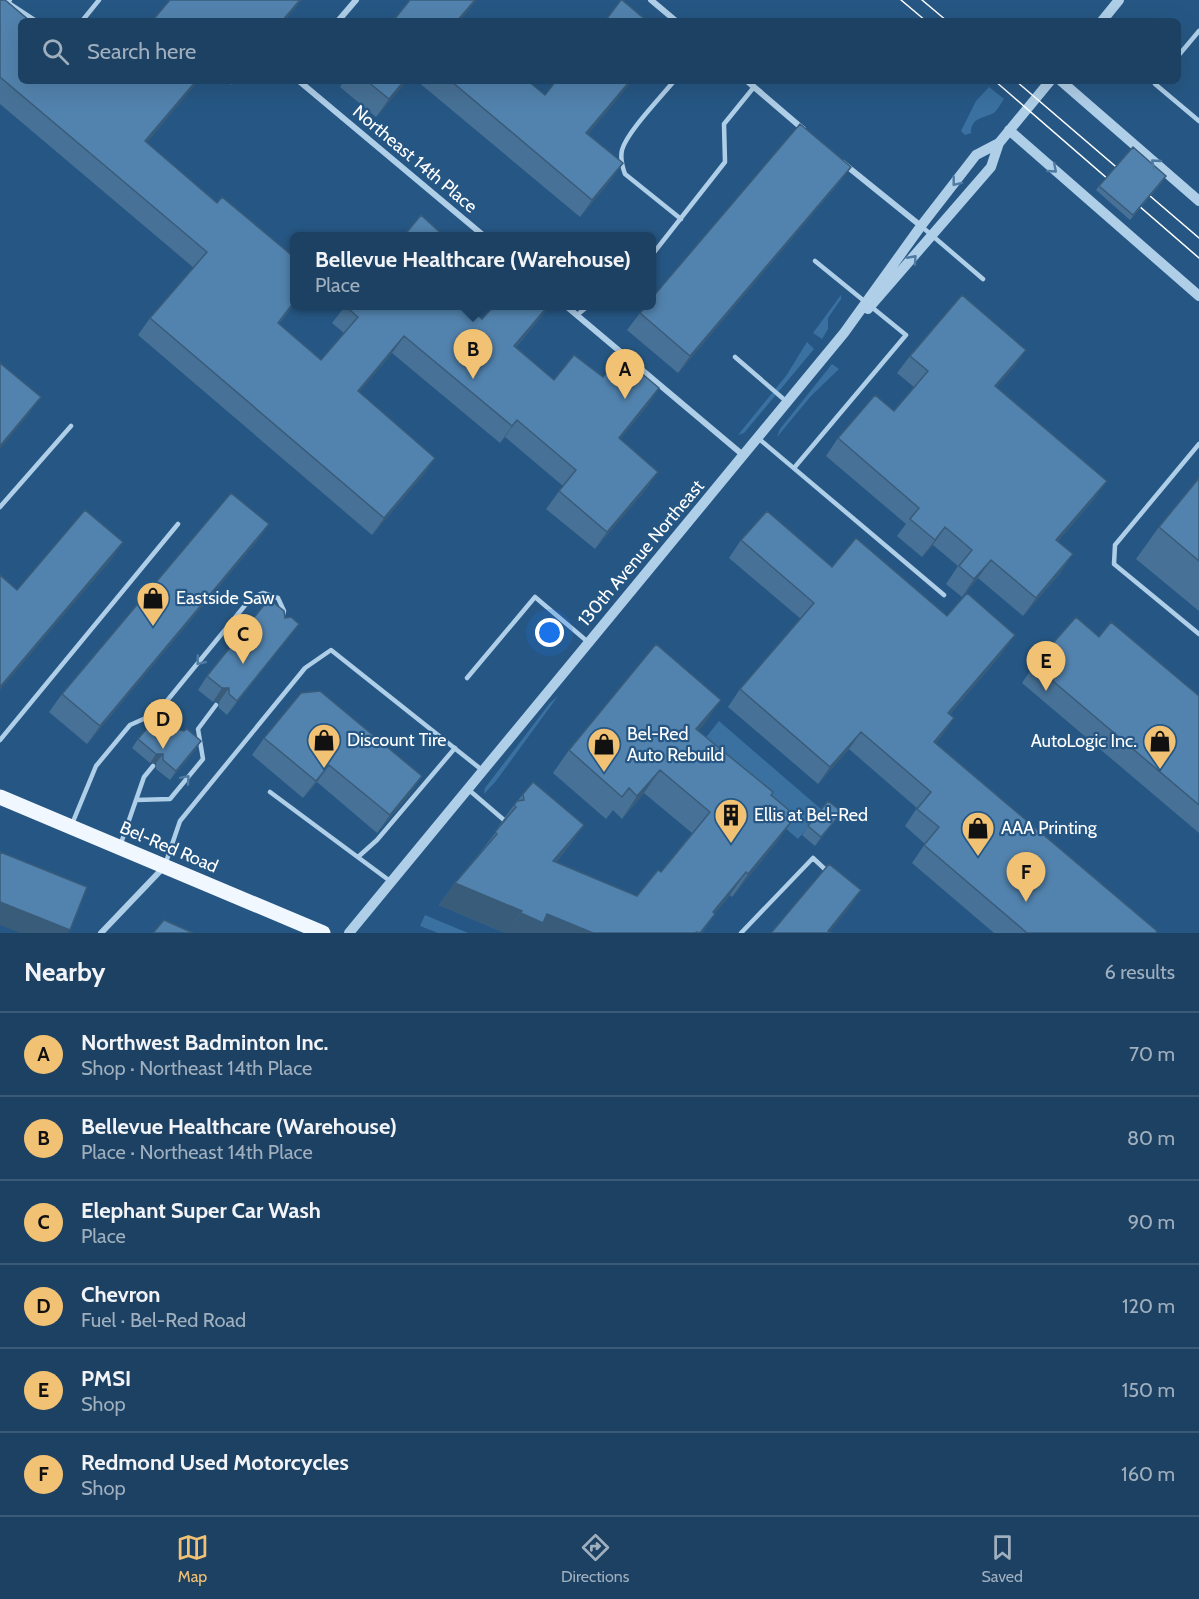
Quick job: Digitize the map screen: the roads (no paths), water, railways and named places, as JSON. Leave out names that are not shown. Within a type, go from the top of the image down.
[{"type":"main road","name":"Bel-Red Road","points":[[0,797],[323,933]]},
{"type":"street","points":[[341,18],[356,0]]},
{"type":"street","points":[[651,0],[672,18]]},
{"type":"street","points":[[1104,18],[1119,0]]},
{"type":"street","name":"Northeast 14th Place","points":[[303,84],[478,232]]},
{"type":"street","points":[[750,84],[807,132]]},
{"type":"street","name":"130th Avenue Northeast","points":[[349,933],[844,333],[932,237],[991,167],[999,143],[1047,84]]},
{"type":"street","points":[[1064,84],[1199,201]]},
{"type":"street","points":[[1009,130],[1199,296]]},
{"type":"street","name":"130th Avenue Northeast","points":[[868,305],[921,226],[976,155],[999,143]]},
{"type":"street","points":[[833,154],[921,226]]},
{"type":"street","points":[[571,310],[743,455]]},
{"type":"street","points":[[101,933],[164,866]]},
{"type":"lane","points":[[84,18],[99,0]]},
{"type":"lane","points":[[8,1],[32,18]]},
{"type":"lane","points":[[1181,52],[1199,31]]},
{"type":"lane","points":[[672,84],[631,134],[623,149],[621,163],[625,174],[681,219]]},
{"type":"lane","points":[[1155,84],[1199,121]]},
{"type":"lane","points":[[656,249],[725,162],[724,124],[754,87]]},
{"type":"lane","points":[[921,226],[983,279]]},
{"type":"lane","points":[[794,468],[906,335],[815,261]]},
{"type":"lane","points":[[578,315],[584,310]]},
{"type":"lane","points":[[735,357],[787,402]]},
{"type":"lane","points":[[0,507],[71,426]]},
{"type":"lane","points":[[758,438],[944,595]]},
{"type":"lane","points":[[1199,444],[1115,545],[1114,564],[1199,634]]},
{"type":"lane","points":[[0,740],[178,524]]},
{"type":"lane","points":[[71,827],[96,766],[130,724],[157,713],[251,598],[263,593],[278,598],[284,611],[282,623]]},
{"type":"lane","points":[[467,678],[535,597],[588,642]]},
{"type":"lane","points":[[164,866],[180,821],[305,668],[331,650],[482,770]]},
{"type":"lane","points":[[136,800],[170,798],[203,759],[198,729],[216,705]]},
{"type":"lane","points":[[157,713],[165,719]]},
{"type":"lane","points":[[358,857],[377,840],[455,748]]},
{"type":"lane","points":[[120,847],[144,777],[153,766]]},
{"type":"lane","points":[[467,789],[504,820]]},
{"type":"lane","points":[[270,792],[390,881]]},
{"type":"lane","points":[[741,933],[813,858],[836,879]]},
{"type":"tram line","points":[[901,0],[922,18]]},
{"type":"tram line","points":[[922,0],[943,18]]},
{"type":"tram line","points":[[998,84],[1199,258]]},
{"type":"tram line","points":[[1019,84],[1199,238]]},
{"type":"place","name":"Bellevue Healthcare (Warehouse)","points":[[473,379]]},
{"type":"place","name":"Northwest Badminton Inc.","points":[[625,399]]},
{"type":"place","name":"Eastside Saw","points":[[153,627]]},
{"type":"place","name":"Elephant Super Car Wash","points":[[243,664]]},
{"type":"place","name":"PMSI","points":[[1046,691]]},
{"type":"place","name":"Chevron","points":[[163,749]]},
{"type":"place","name":"Discount Tire","points":[[324,769]]},
{"type":"place","name":"AutoLogic Inc.","points":[[1160,770]]},
{"type":"place","name":"Bel-Red Auto Rebuild","points":[[604,773]]},
{"type":"place","name":"Ellis at Bel-Red","points":[[731,844]]},
{"type":"place","name":"AAA Printing","points":[[978,857]]},
{"type":"place","name":"Redmond Used Motorcycles","points":[[1026,902]]}]
